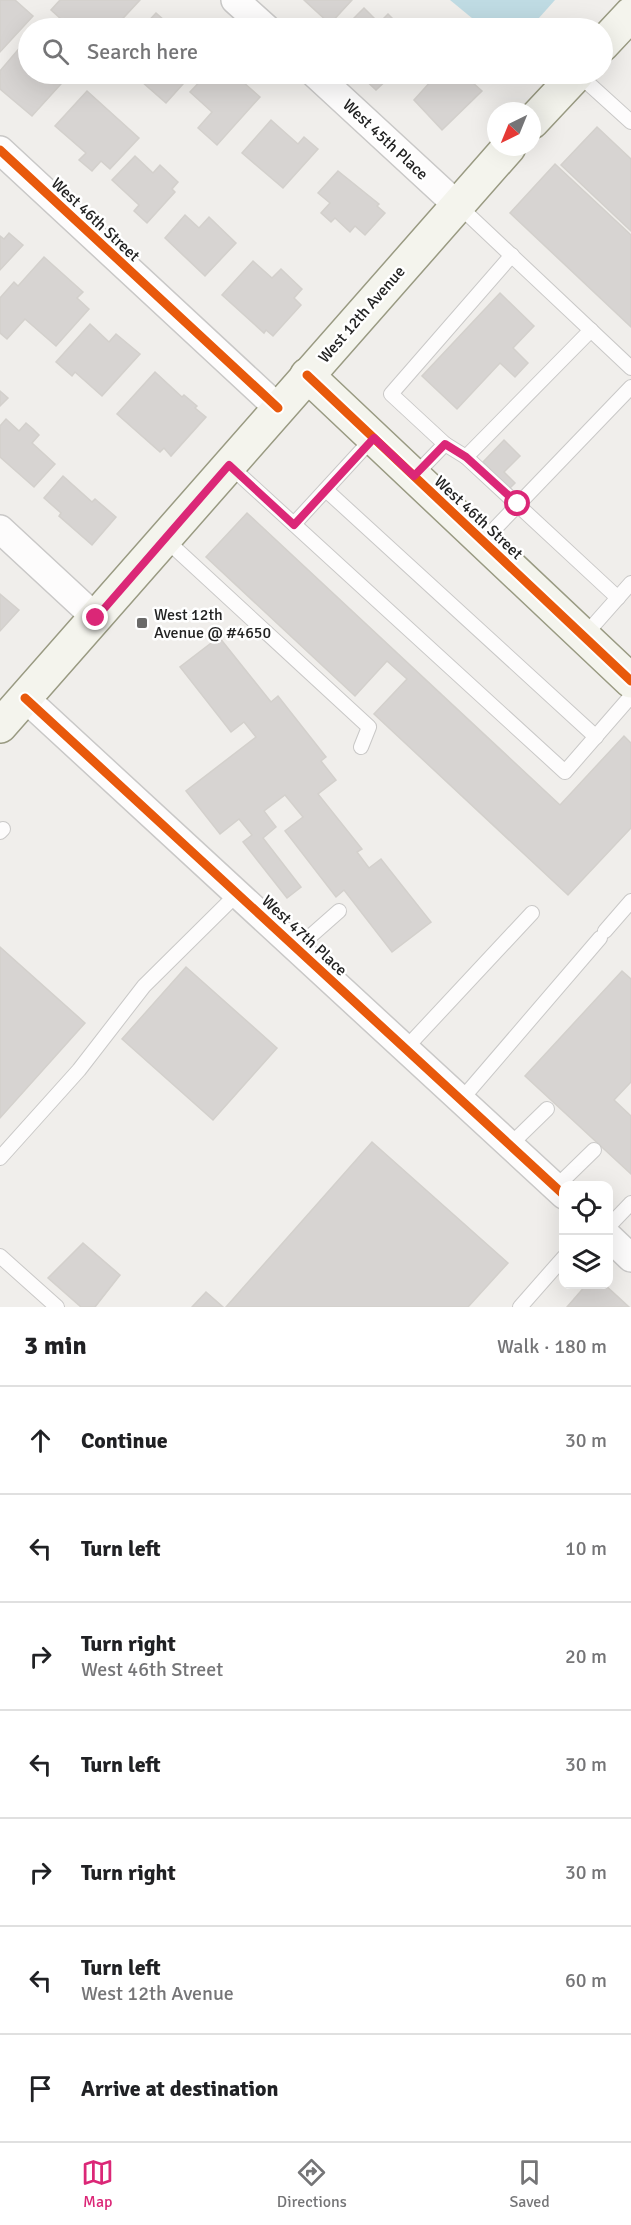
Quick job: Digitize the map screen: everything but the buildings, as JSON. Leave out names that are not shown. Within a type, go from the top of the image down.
[{"type":"main road","points":[[613,34],[631,14]]},
{"type":"main road","points":[[541,112],[568,84]]},
{"type":"main road","name":"West 12th Avenue","points":[[0,726],[501,156]]},
{"type":"main road","name":"West 46th Street","points":[[307,375],[631,681]]},
{"type":"street","points":[[235,0],[255,18]]},
{"type":"street","name":"West 45th Place","points":[[326,84],[457,205]]},
{"type":"street","name":"West 46th Street","points":[[0,150],[278,408]]},
{"type":"street","points":[[0,529],[96,618]]},
{"type":"street","name":"West 47th Place","points":[[25,698],[559,1191]]},
{"type":"street","points":[[613,1240],[631,1258]]},
{"type":"lane","points":[[588,84],[631,122]]},
{"type":"lane","points":[[457,205],[631,368]]},
{"type":"lane","points":[[512,255],[391,394],[445,444],[466,457],[618,598]]},
{"type":"lane","points":[[466,457],[591,330]]},
{"type":"lane","points":[[483,541],[631,387]]},
{"type":"lane","points":[[294,525],[374,438]]},
{"type":"lane","points":[[414,476],[445,444]]},
{"type":"lane","points":[[229,465],[565,772],[631,696]]},
{"type":"lane","points":[[326,490],[596,737]]},
{"type":"lane","points":[[165,539],[369,727],[361,747]]},
{"type":"lane","points":[[584,636],[631,584]]},
{"type":"lane","points":[[0,1158],[79,1070],[144,986],[237,894]]},
{"type":"lane","points":[[461,1100],[631,900]]},
{"type":"lane","points":[[297,948],[339,911]]},
{"type":"lane","points":[[405,1049],[532,913]]},
{"type":"lane","points":[[510,1145],[547,1108]]},
{"type":"lane","points":[[568,1181],[594,1150]]},
{"type":"lane","points":[[613,1223],[631,1203]]},
{"type":"lane","points":[[0,1256],[57,1307]]},
{"type":"lane","points":[[520,1307],[559,1263]]},
{"type":"water","points":[[450,0],[555,0],[539,18],[472,18]]},
{"type":"cycle path","points":[[0,150],[278,408]]},
{"type":"cycle path","points":[[307,375],[631,681]]},
{"type":"cycle path","points":[[25,698],[559,1190]]},
{"type":"place","name":"West 12th Avenue @ #4650","points":[[142,623]]},
{"type":"route","points":[[96,618],[229,465],[294,525],[374,438],[414,476],[445,444],[466,457],[518,504]]}]
